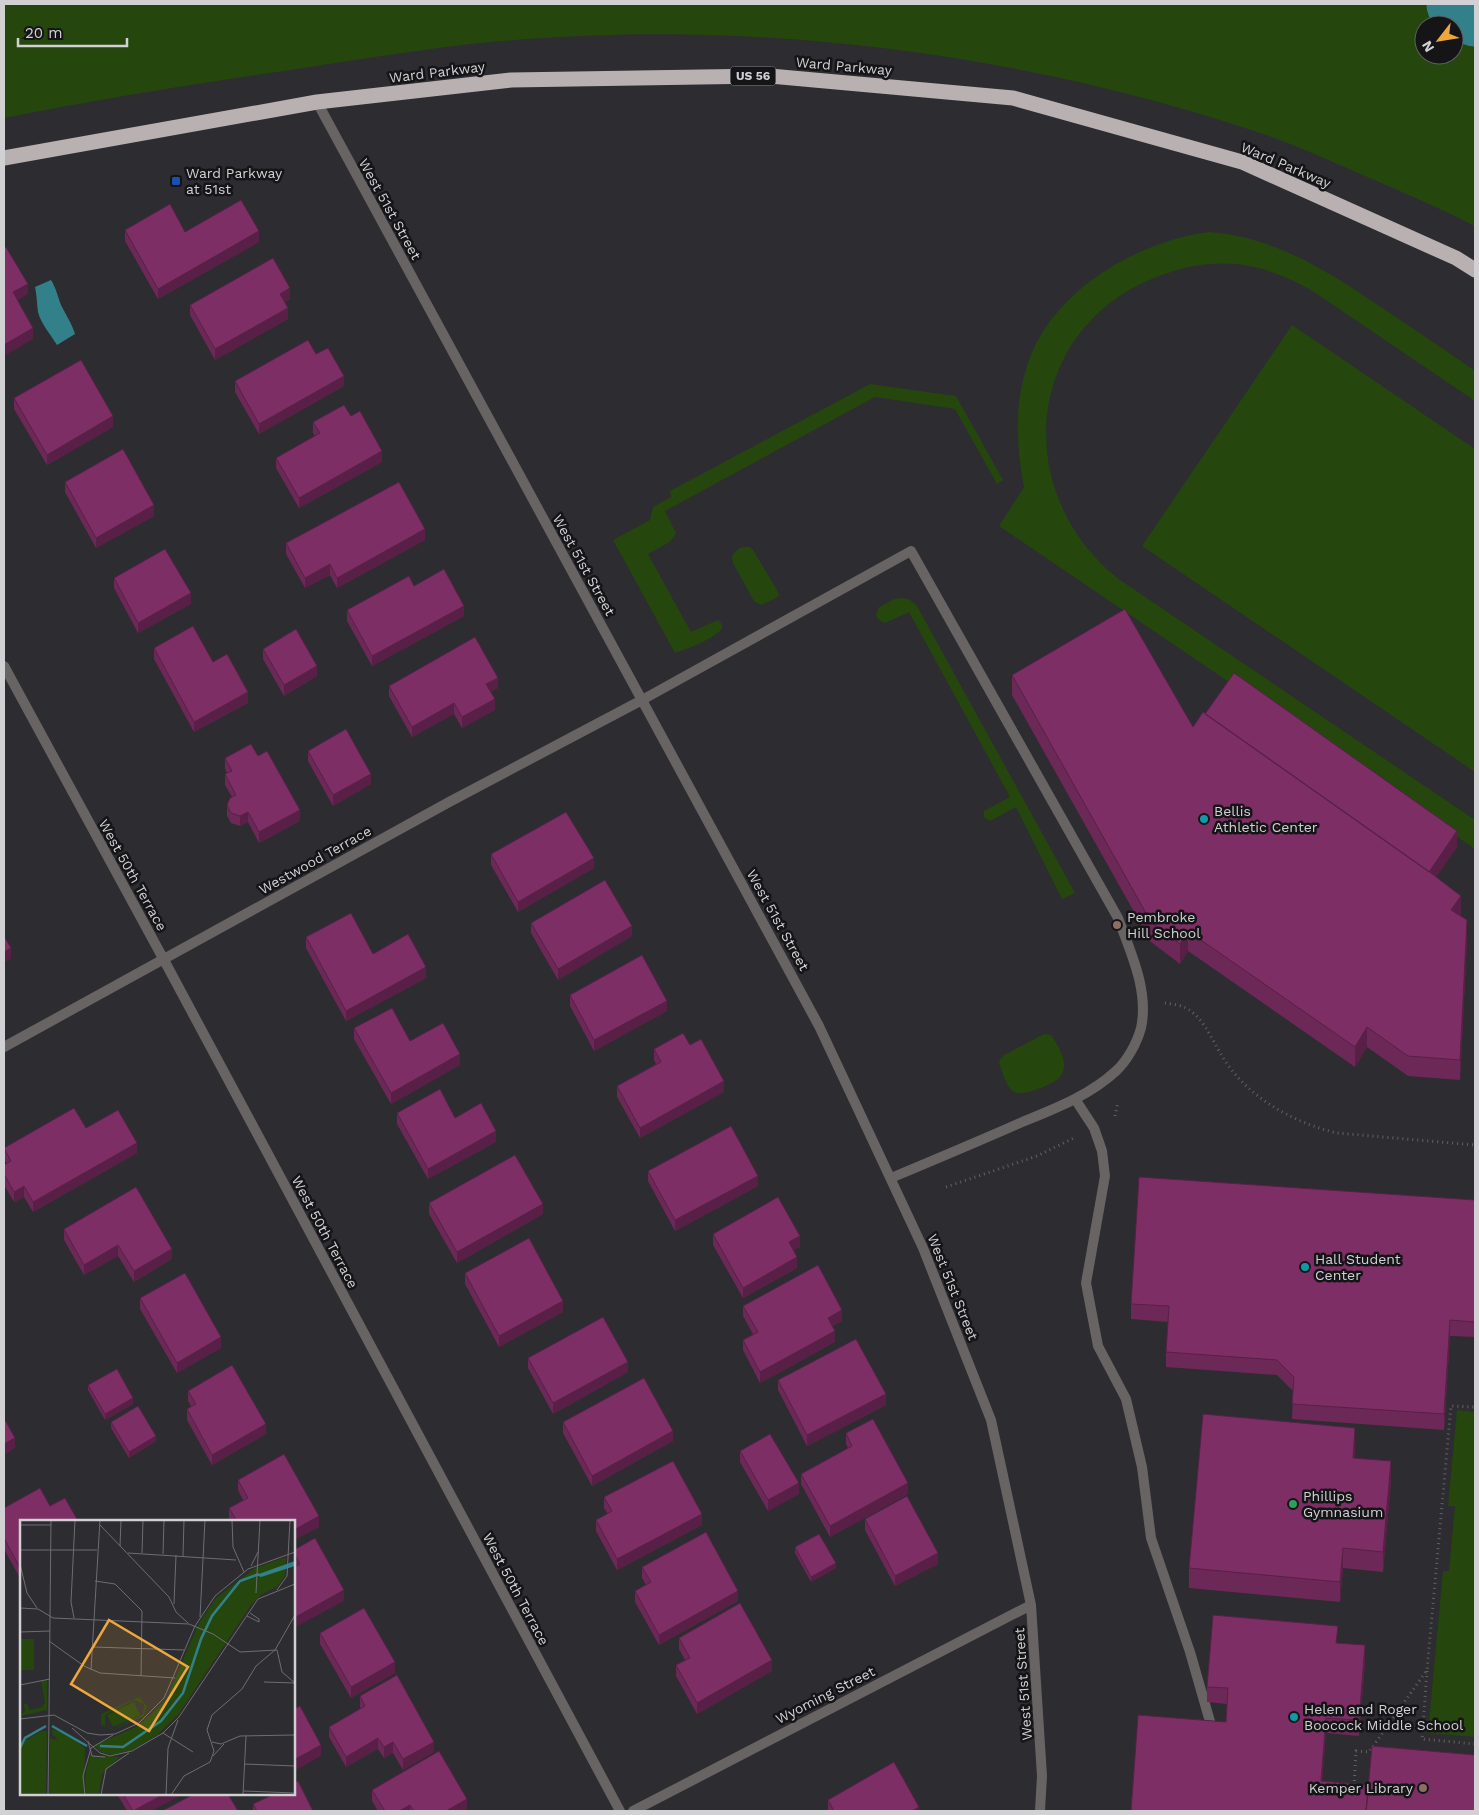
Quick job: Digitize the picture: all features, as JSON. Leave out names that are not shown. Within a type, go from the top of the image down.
[{"type":"highway","name":"Ward Parkway","points":[[4,158],[317,102],[511,80],[770,76],[1013,98],[1242,162],[1456,258],[1475,270]]},
{"type":"street","name":"West 51st Street","points":[[317,102],[819,1026],[923,1248],[990,1420],[1031,1605],[1042,1776],[1040,1811]]},
{"type":"street","name":"Westwood Terrace","points":[[4,1047],[451,801],[642,700],[911,551],[1118,918],[1136,967],[1143,999],[1141,1028],[1132,1050],[1118,1070],[1093,1089],[1075,1099]]},
{"type":"street","name":"West 50th Terrace","points":[[4,666],[164,960],[620,1811]]},
{"type":"street","points":[[890,1178],[1075,1099],[1094,1128],[1102,1151],[1105,1176],[1086,1283],[1098,1346],[1126,1400],[1142,1467],[1151,1538],[1190,1652],[1211,1725]]},
{"type":"street","name":"Wyoming Street","points":[[633,1811],[1031,1605]]},
{"type":"path","points":[[1164,1008],[1165,1003],[1184,1007],[1196,1015],[1228,1065],[1251,1091],[1280,1111],[1320,1129],[1475,1145]]},
{"type":"path","points":[[946,1187],[1037,1156],[1094,1128],[1114,1124],[1116,1110],[1121,1097]]},
{"type":"path","points":[[1475,1407],[1451,1406],[1422,1739],[1475,1744]]},
{"type":"path","points":[[1354,1789],[1356,1751],[1369,1752],[1427,1670]]},
{"type":"green space","points":[[4,4],[1475,4],[1475,226],[1288,143],[1172,106],[1082,83],[991,64],[898,50],[805,40],[712,35],[620,35],[501,41],[233,78],[4,118]]},
{"type":"green space","points":[[1209,232],[1233,235],[1279,248],[1341,281],[1475,371],[1475,401],[1314,292],[1292,281],[1270,271],[1243,265],[1209,264],[1187,268],[1165,274],[1118,297],[1083,329],[1059,368],[1048,412],[1048,457],[1060,502],[1084,544],[1120,580],[1475,820],[1475,849],[999,526],[1024,487],[1018,440],[1018,409],[1023,378],[1040,337],[1056,313],[1077,292],[1100,274],[1126,258],[1182,237]]},
{"type":"green space","points":[[1292,325],[1475,449],[1475,772],[1142,546]]},
{"type":"green space","points":[[870,384],[956,396],[1003,480],[997,484],[955,409],[875,397],[665,511],[676,533],[668,543],[648,554],[691,632],[718,620],[722,624],[722,629],[712,637],[675,653],[613,540],[650,520],[653,507],[671,497],[670,491]]},
{"type":"green space","points":[[750,547],[753,550],[777,590],[779,595],[776,598],[761,605],[754,601],[733,563],[732,556],[738,549]]},
{"type":"green space","points":[[901,598],[909,599],[917,606],[1075,893],[1062,899],[1016,807],[989,821],[984,817],[984,811],[1010,797],[909,612],[885,623],[876,616],[879,607]]},
{"type":"green space","points":[[1044,1034],[1051,1035],[1062,1054],[1064,1066],[1060,1077],[1038,1089],[1024,1093],[1014,1092],[1006,1082],[999,1061],[1004,1055]]},
{"type":"green space","points":[[1457,1410],[1475,1412],[1475,1737],[1428,1733],[1443,1571],[1449,1571],[1455,1506],[1448,1506]]},
{"type":"water","points":[[51,280],[75,334],[57,345],[39,316],[35,287]]},
{"type":"building","points":[[241,200],[259,231],[158,289],[125,230],[170,204],[185,232]]},
{"type":"building","points":[[6,247],[28,284],[13,292],[33,328],[4,345],[4,248]]},
{"type":"building","points":[[273,258],[290,288],[280,294],[288,308],[215,349],[190,305]]},
{"type":"building","points":[[308,340],[316,354],[328,348],[344,376],[259,424],[235,381]]},
{"type":"building","points":[[81,360],[113,416],[47,455],[14,398]]},
{"type":"building","points":[[344,405],[351,416],[360,411],[382,451],[299,498],[276,458],[320,433],[313,422]]},
{"type":"building","points":[[123,449],[154,505],[96,538],[65,482]]},
{"type":"building","points":[[399,482],[425,529],[337,578],[330,564],[305,578],[286,543]]},
{"type":"building","points":[[165,549],[191,593],[138,623],[114,578]]},
{"type":"building","points":[[444,569],[464,606],[372,656],[347,610],[409,576],[414,586]]},
{"type":"building","name":"Bellis Athletic Center","points":[[1125,609],[1193,727],[1203,712],[1461,896],[1451,910],[1467,920],[1460,1060],[1408,1056],[1367,1027],[1355,1047],[1188,931],[1180,944],[1151,922],[1012,675]]},
{"type":"building","points":[[193,626],[213,662],[227,654],[248,692],[194,722],[154,648]]},
{"type":"building","points":[[296,629],[317,666],[284,685],[263,649]]},
{"type":"building","points":[[475,637],[498,678],[486,684],[495,699],[462,717],[454,703],[412,727],[389,686]]},
{"type":"building","points":[[1234,673],[1457,831],[1429,872],[1205,714]]},
{"type":"building","points":[[346,729],[371,774],[333,795],[308,751]]},
{"type":"building","points":[[251,744],[258,756],[267,751],[300,810],[259,832],[248,812],[240,816],[231,813],[227,805],[230,798],[236,795],[225,774],[232,771],[225,758]]},
{"type":"building","points":[[566,812],[594,858],[518,902],[491,854]]},
{"type":"building","points":[[605,880],[632,926],[558,969],[531,923]]},
{"type":"building","points":[[351,913],[373,954],[408,934],[426,967],[346,1011],[306,937]]},
{"type":"building","points":[[4,936],[11,948],[4,952]]},
{"type":"building","points":[[642,955],[667,1001],[594,1040],[570,995]]},
{"type":"building","points":[[392,1008],[410,1041],[443,1023],[460,1054],[391,1093],[354,1028]]},
{"type":"building","points":[[683,1033],[690,1045],[701,1039],[724,1081],[640,1128],[617,1086],[661,1062],[654,1049]]},
{"type":"building","points":[[440,1089],[455,1118],[481,1103],[496,1131],[428,1169],[397,1113]]},
{"type":"building","points":[[74,1108],[86,1128],[118,1110],[137,1143],[33,1202],[24,1186],[14,1192],[4,1174],[4,1165],[11,1161],[4,1148]]},
{"type":"building","points":[[731,1126],[758,1176],[675,1220],[648,1171]]},
{"type":"building","points":[[515,1155],[543,1204],[457,1252],[429,1203]]},
{"type":"building","name":"Hall Student Center","points":[[1139,1177],[1475,1200],[1475,1322],[1450,1320],[1444,1414],[1292,1404],[1294,1377],[1277,1360],[1166,1352],[1169,1306],[1131,1304]]},
{"type":"building","points":[[136,1187],[172,1249],[134,1271],[118,1245],[84,1265],[64,1229]]},
{"type":"building","points":[[778,1197],[800,1236],[789,1242],[797,1257],[743,1288],[713,1234]]},
{"type":"building","points":[[529,1238],[563,1301],[499,1336],[465,1273]]},
{"type":"building","points":[[818,1265],[842,1310],[828,1318],[835,1331],[760,1372],[743,1340],[758,1332],[743,1306]]},
{"type":"building","points":[[185,1273],[221,1337],[177,1363],[140,1298]]},
{"type":"building","points":[[603,1317],[628,1362],[553,1403],[528,1358]]},
{"type":"building","points":[[856,1339],[886,1394],[807,1435],[778,1380]]},
{"type":"building","points":[[232,1365],[266,1424],[212,1455],[187,1409],[196,1404],[188,1391]]},
{"type":"building","points":[[117,1369],[133,1398],[105,1414],[88,1385]]},
{"type":"building","points":[[644,1378],[673,1431],[592,1476],[563,1422]]},
{"type":"building","points":[[138,1406],[156,1436],[129,1452],[111,1422]]},
{"type":"building","name":"Phillips Gymnasium","points":[[1203,1414],[1355,1428],[1353,1458],[1391,1461],[1383,1552],[1343,1548],[1340,1582],[1189,1568]]},
{"type":"building","points":[[4,1418],[15,1438],[4,1444]]},
{"type":"building","points":[[873,1419],[908,1483],[830,1526],[801,1474],[852,1446],[846,1433]]},
{"type":"building","points":[[770,1434],[799,1483],[768,1500],[740,1451]]},
{"type":"building","points":[[284,1454],[319,1516],[295,1529],[295,1520],[236,1520],[229,1508],[248,1498],[238,1480]]},
{"type":"building","points":[[673,1461],[702,1514],[617,1559],[596,1520],[612,1511],[604,1497]]},
{"type":"building","points":[[40,1488],[50,1506],[65,1498],[77,1520],[20,1520],[20,1568],[4,1538],[4,1508]]},
{"type":"building","points":[[907,1496],[938,1553],[895,1576],[865,1519]]},
{"type":"building","points":[[706,1532],[738,1591],[659,1635],[635,1591],[651,1582],[642,1567]]},
{"type":"building","points":[[819,1534],[836,1563],[811,1577],[795,1547]]},
{"type":"building","points":[[315,1538],[344,1590],[295,1617],[295,1566],[300,1564],[295,1555],[295,1549]]},
{"type":"building","points":[[740,1603],[772,1660],[697,1703],[676,1665],[690,1658],[679,1638]]},
{"type":"building","points":[[364,1608],[395,1662],[351,1687],[320,1633]]},
{"type":"building","name":"Helen and Roger Boocock Middle School","points":[[1213,1615],[1338,1626],[1336,1643],[1365,1645],[1359,1720],[1326,1718],[1321,1781],[1369,1785],[1366,1811],[1131,1811],[1138,1715],[1226,1722],[1228,1688],[1207,1687]]},
{"type":"building","points":[[397,1675],[434,1742],[403,1759],[393,1742],[384,1747],[378,1738],[346,1757],[329,1727],[365,1706],[360,1696]]},
{"type":"building","points":[[300,1706],[321,1745],[295,1759],[295,1708]]},
{"type":"building","name":"Kemper Library","points":[[1372,1746],[1475,1755],[1475,1811],[1366,1811]]},
{"type":"building","points":[[439,1751],[467,1799],[446,1811],[414,1811],[410,1805],[399,1811],[385,1811],[372,1790]]},
{"type":"building","points":[[894,1762],[919,1807],[912,1811],[834,1811],[828,1800]]},
{"type":"building","points":[[298,1781],[313,1811],[257,1811],[253,1804],[272,1795],[295,1795],[295,1782]]},
{"type":"building","points":[[124,1795],[162,1795],[133,1811]]},
{"type":"building","points":[[192,1795],[229,1795],[238,1811],[162,1811]]},
{"type":"waterway","points":[[1459,4],[1475,14]]},
{"type":"place","name":"Ward Parkway at 51st","points":[[176,181]]},
{"type":"place","name":"Bellis Athletic Center","points":[[1204,819]]},
{"type":"place","name":"Pembroke Hill School","points":[[1117,925]]},
{"type":"place","name":"Hall Student Center","points":[[1305,1267]]},
{"type":"place","name":"Phillips Gymnasium","points":[[1293,1504]]},
{"type":"place","name":"Helen and Roger Boocock Middle School","points":[[1294,1717]]},
{"type":"place","name":"Kemper Library","points":[[1423,1788]]}]
